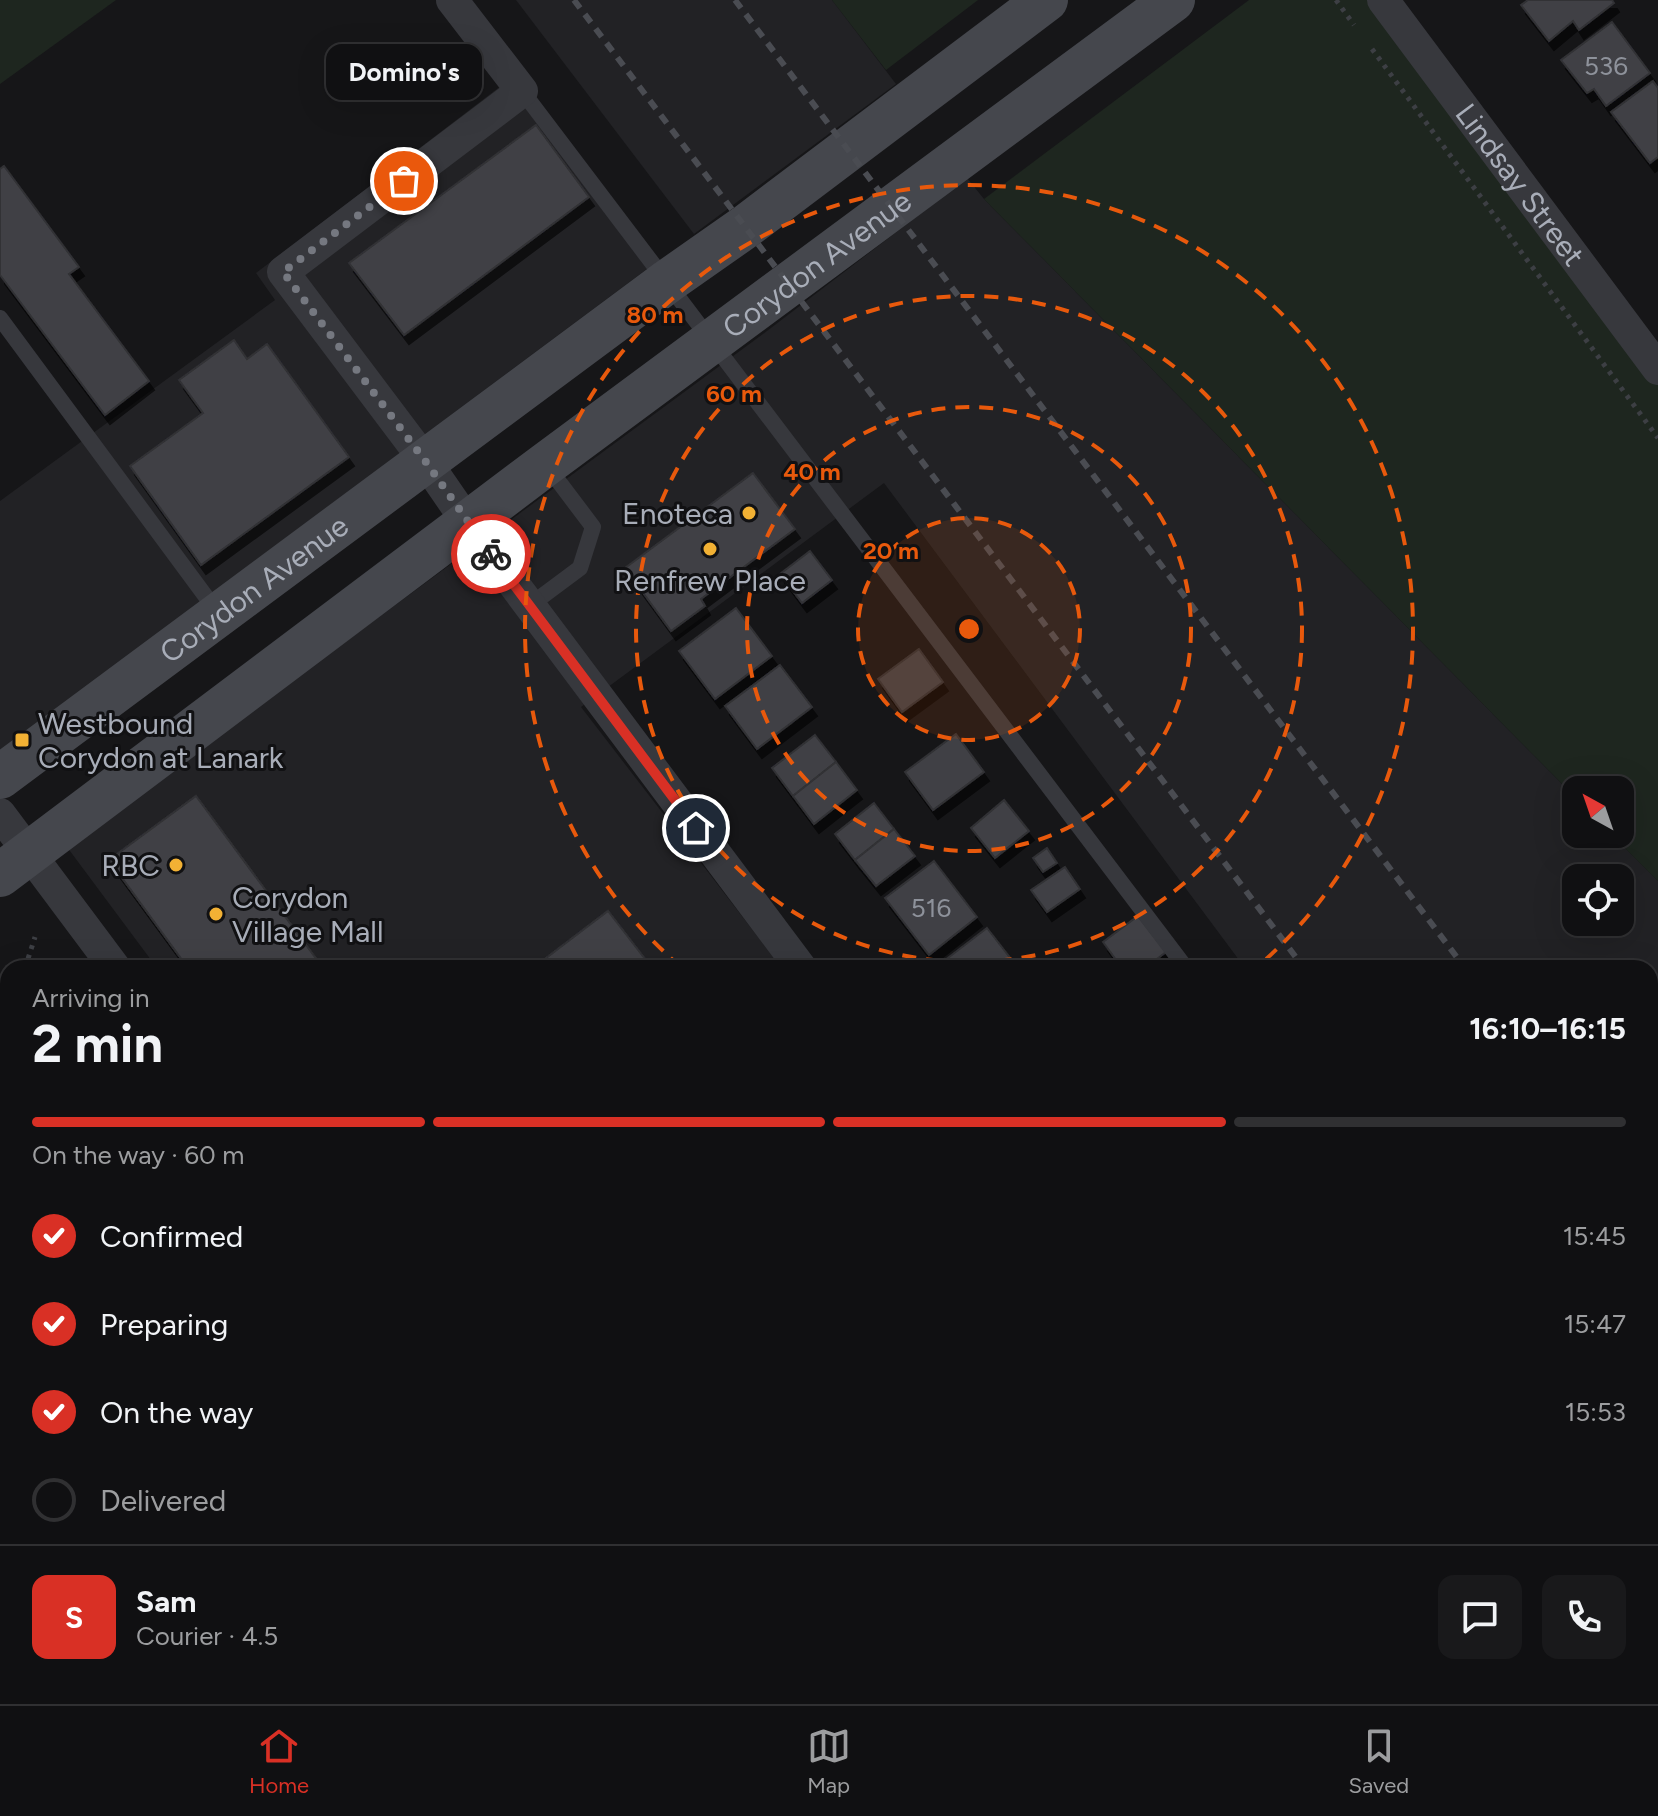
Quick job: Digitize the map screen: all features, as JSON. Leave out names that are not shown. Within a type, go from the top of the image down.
[{"type":"main road","name":"Corydon Avenue","points":[[15,864],[546,464],[1173,0]]},
{"type":"main road","name":"Corydon Avenue","points":[[0,777],[745,227],[1027,9]]},
{"type":"street","points":[[452,0],[522,91],[283,272],[795,960]]},
{"type":"street","name":"Lindsay Street","points":[[1383,0],[1658,369]]},
{"type":"street","points":[[0,814],[15,864],[107,960]]},
{"type":"lane","points":[[522,91],[1180,960]]},
{"type":"lane","points":[[0,318],[220,615]]},
{"type":"lane","points":[[529,606],[580,568],[593,527],[546,464]]},
{"type":"path","points":[[1336,0],[1355,26]]},
{"type":"path","points":[[1364,38],[1658,438]]},
{"type":"path","points":[[28,960],[35,937]]},
{"type":"shaded area","points":[[0,0],[116,0],[0,84]]},
{"type":"shaded area","points":[[516,0],[832,0],[896,84],[694,234]]},
{"type":"shaded area","points":[[832,0],[978,0],[886,70]]},
{"type":"shaded area","points":[[1249,0],[1383,0],[1658,369],[1658,881],[1625,848],[1634,848],[1634,776],[1562,776],[1562,784],[984,199]]},
{"type":"shaded area","points":[[506,82],[647,269],[0,751],[0,501],[275,300],[256,273]]},
{"type":"shaded area","points":[[967,178],[984,199],[1562,784],[1562,848],[1625,848],[1658,881],[1658,960],[1239,960],[884,483],[581,707],[776,960],[151,960],[67,847],[767,331]]},
{"type":"building","points":[[1528,0],[1612,0],[1614,3],[1579,30],[1573,21],[1549,41],[1521,5]]},
{"type":"building","points":[[1612,22],[1650,73],[1606,106],[1594,89],[1587,93],[1561,60]]},
{"type":"building","points":[[1653,81],[1658,88],[1658,157],[1650,163],[1611,112]]},
{"type":"building","points":[[536,125],[589,197],[404,335],[349,263]]},
{"type":"building","points":[[4,166],[79,267],[69,274],[149,381],[105,415],[0,275],[0,169]]},
{"type":"building","points":[[234,340],[247,359],[267,344],[349,457],[201,565],[130,466],[203,413],[179,380]]},
{"type":"building","name":"Renfrew Place","points":[[753,473],[795,529],[701,599],[705,606],[671,631],[625,568]]},
{"type":"building","points":[[810,551],[832,580],[802,603],[780,574]]},
{"type":"building","points":[[736,608],[772,656],[715,699],[679,651]]},
{"type":"building","points":[[919,649],[943,682],[902,712],[878,679]]},
{"type":"building","points":[[780,665],[812,707],[757,749],[725,706]]},
{"type":"building","points":[[956,734],[984,772],[933,810],[905,772]]},
{"type":"building","points":[[815,735],[836,762],[793,796],[772,768]]},
{"type":"building","points":[[836,762],[857,790],[814,824],[793,796]]},
{"type":"building","name":"Corydon Village Mall","points":[[196,796],[317,960],[182,960],[109,860]]},
{"type":"building","name":"Corydon Village Mall","points":[[196,796],[317,960],[182,960],[109,860]]},
{"type":"building","points":[[1004,800],[1029,831],[995,858],[971,828]]},
{"type":"building","points":[[874,803],[894,829],[855,860],[835,834]]},
{"type":"building","points":[[894,829],[915,856],[876,886],[855,860]]},
{"type":"building","points":[[1047,848],[1057,863],[1043,872],[1033,858]]},
{"type":"building","points":[[934,861],[977,917],[929,955],[885,898]]},
{"type":"building","points":[[1065,867],[1080,889],[1047,912],[1031,890]]},
{"type":"building","points":[[608,911],[646,960],[544,960]]},
{"type":"building","points":[[608,911],[646,960],[544,960]]},
{"type":"building","points":[[1138,916],[1166,952],[1156,960],[1116,960],[1103,942]]},
{"type":"building","points":[[987,928],[1012,960],[945,960]]},
{"type":"railway","points":[[574,0],[1298,960]]},
{"type":"railway","points":[[735,0],[1459,960]]},
{"type":"way so far","points":[[404,181],[283,272],[491,554]]},
{"type":"place","name":"Domino's","points":[[404,181]]},
{"type":"place","name":"Enoteca","points":[[749,513]]},
{"type":"place","name":"Renfrew Place","points":[[710,549]]},
{"type":"place","name":"Westbound Corydon at Lanark","points":[[22,740]]},
{"type":"place","name":"RBC","points":[[176,865]]},
{"type":"place","name":"Corydon Village Mall","points":[[216,914]]},
{"type":"route","points":[[491,554],[696,828]]}]
